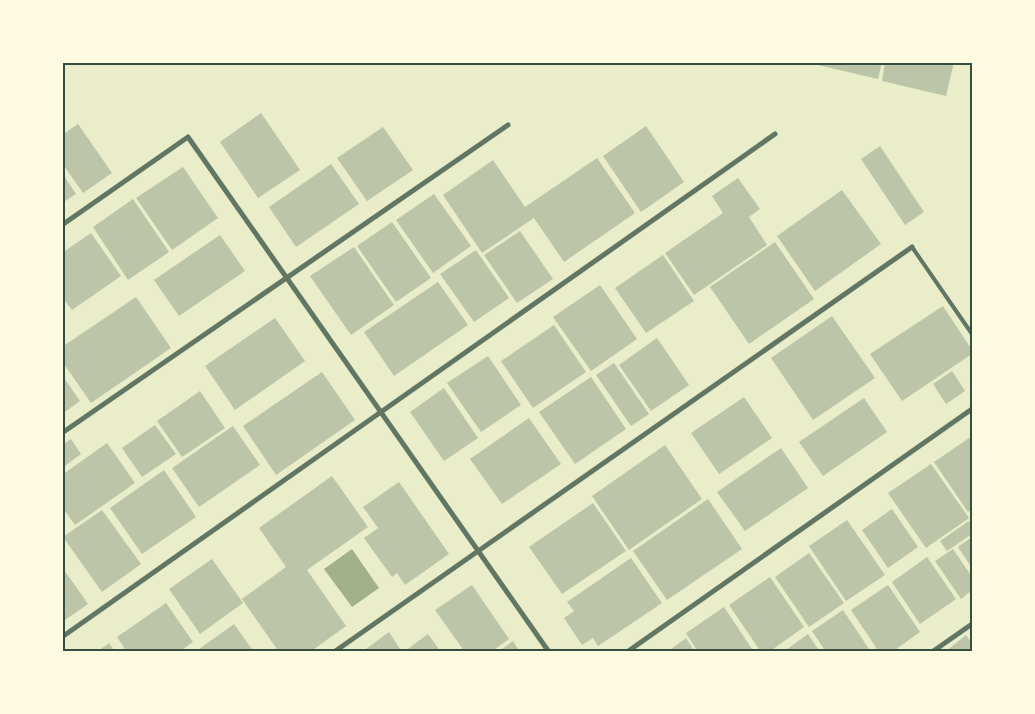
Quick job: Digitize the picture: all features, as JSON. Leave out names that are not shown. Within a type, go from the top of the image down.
[{"type":"street","points":[[62,433],[508,125]]},
{"type":"street","points":[[62,638],[775,134]]},
{"type":"street","points":[[62,225],[188,137],[549,652]]},
{"type":"street","points":[[334,652],[912,247]]},
{"type":"street","points":[[627,652],[972,409]]},
{"type":"street","points":[[932,652],[972,624]]},
{"type":"lane","points":[[912,247],[972,334]]},
{"type":"shaded area","points":[[352,549],[379,588],[352,607],[324,569]]},
{"type":"building","points":[[805,62],[882,62],[878,79]]},
{"type":"building","points":[[885,62],[954,62],[946,96],[882,81]]},
{"type":"building","points":[[261,113],[300,170],[258,198],[220,142]]},
{"type":"building","points":[[78,124],[112,173],[83,193],[62,163],[62,135]]},
{"type":"building","points":[[646,126],[684,182],[641,212],[603,156]]},
{"type":"building","points":[[383,127],[413,170],[367,201],[337,158]]},
{"type":"building","points":[[880,146],[924,212],[905,225],[861,159]]},
{"type":"building","points":[[597,158],[635,213],[564,262],[534,218],[482,253],[443,195],[493,160],[525,207]]},
{"type":"building","points":[[331,164],[359,204],[296,247],[269,207]]},
{"type":"building","points":[[183,167],[218,218],[172,250],[136,198]]},
{"type":"building","points":[[62,173],[76,194],[62,203]]},
{"type":"building","points":[[738,178],[760,209],[749,217],[767,245],[694,295],[665,253],[723,213],[712,196]]},
{"type":"building","points":[[842,190],[881,244],[815,291],[777,236]]},
{"type":"building","points":[[434,194],[471,246],[433,273],[396,220]]},
{"type":"building","points":[[133,199],[169,252],[128,280],[93,227]]},
{"type":"building","points":[[392,222],[431,278],[396,302],[357,246]]},
{"type":"building","points":[[520,231],[553,279],[517,303],[484,255]]},
{"type":"building","points":[[91,233],[121,276],[72,310],[62,297],[62,253]]},
{"type":"building","points":[[220,235],[245,271],[179,316],[154,280]]},
{"type":"building","points":[[775,242],[814,299],[749,344],[710,287]]},
{"type":"building","points":[[354,247],[394,305],[351,335],[310,276]]},
{"type":"building","points":[[476,250],[509,298],[474,322],[440,274]]},
{"type":"building","points":[[663,255],[694,301],[646,333],[615,288]]},
{"type":"building","points":[[438,282],[468,325],[394,376],[364,332]]},
{"type":"building","points":[[600,285],[637,339],[591,371],[553,317]]},
{"type":"building","points":[[136,297],[171,348],[91,403],[62,361],[62,347]]},
{"type":"building","points":[[943,306],[972,350],[972,354],[902,401],[870,354]]},
{"type":"building","points":[[832,316],[875,378],[813,420],[771,358]]},
{"type":"building","points":[[275,318],[305,361],[235,410],[205,366]]},
{"type":"building","points":[[554,325],[586,372],[533,408],[501,361]]},
{"type":"building","points":[[657,338],[689,385],[651,411],[619,365]]},
{"type":"building","points":[[488,356],[521,405],[481,432],[447,383]]},
{"type":"building","points":[[614,363],[649,414],[631,426],[596,375]]},
{"type":"building","points":[[952,371],[965,391],[946,404],[933,384]]},
{"type":"building","points":[[322,372],[355,420],[276,475],[243,426]]},
{"type":"building","points":[[62,375],[80,401],[62,414]]},
{"type":"building","points":[[591,377],[626,429],[575,464],[539,412]]},
{"type":"building","points":[[444,388],[478,438],[444,461],[410,412]]},
{"type":"building","points":[[200,391],[225,428],[182,457],[157,421]]},
{"type":"building","points":[[744,397],[772,438],[719,474],[691,433]]},
{"type":"building","points":[[864,398],[887,432],[823,476],[799,442]]},
{"type":"building","points":[[529,418],[561,464],[502,504],[470,459]]},
{"type":"building","points":[[155,425],[176,454],[142,477],[122,448]]},
{"type":"building","points":[[233,426],[260,465],[199,507],[172,468]]},
{"type":"building","points":[[972,436],[972,509],[968,512],[934,462]]},
{"type":"building","points":[[71,439],[81,454],[62,468],[62,445]]},
{"type":"building","points":[[107,443],[135,483],[75,525],[62,507],[62,475]]},
{"type":"building","points":[[665,445],[702,499],[629,550],[592,496]]},
{"type":"building","points":[[781,448],[808,488],[745,531],[717,492]]},
{"type":"building","points":[[931,464],[969,518],[926,548],[888,493]]},
{"type":"building","points":[[164,470],[196,517],[142,554],[110,508]]},
{"type":"building","points":[[332,476],[368,527],[307,570],[346,626],[310,652],[279,652],[242,599],[286,567],[259,528]]},
{"type":"building","points":[[399,482],[449,554],[405,585],[397,573],[392,577],[364,538],[378,528],[363,507]]},
{"type":"building","points":[[708,499],[742,549],[667,600],[633,551]]},
{"type":"building","points":[[593,503],[626,551],[562,594],[529,547]]},
{"type":"building","points":[[892,509],[918,547],[888,568],[862,530]]},
{"type":"building","points":[[102,510],[141,564],[102,592],[63,537]]},
{"type":"building","points":[[847,520],[885,575],[846,601],[809,546]]},
{"type":"building","points":[[969,521],[972,527],[972,534],[947,551],[940,541]]},
{"type":"building","points":[[972,537],[972,568],[958,547]]},
{"type":"building","points":[[953,549],[972,577],[972,590],[961,599],[935,561]]},
{"type":"building","points":[[809,553],[844,603],[809,627],[775,577]]},
{"type":"building","points":[[927,557],[956,599],[920,624],[892,582]]},
{"type":"building","points":[[631,558],[662,603],[598,646],[593,638],[582,645],[564,618],[574,611],[567,602]]},
{"type":"building","points":[[212,559],[243,603],[200,634],[169,589]]},
{"type":"building","points":[[62,567],[88,604],[62,622]]},
{"type":"building","points":[[770,577],[804,627],[769,652],[761,652],[729,605]]},
{"type":"building","points":[[472,585],[509,639],[491,652],[465,652],[435,610]]},
{"type":"building","points":[[888,585],[920,632],[892,652],[879,652],[851,610]]},
{"type":"building","points":[[166,603],[193,642],[179,652],[127,652],[117,637]]},
{"type":"building","points":[[724,607],[754,652],[698,652],[686,633]]},
{"type":"building","points":[[843,610],[871,652],[826,652],[812,631]]},
{"type":"building","points":[[234,624],[254,652],[195,652]]},
{"type":"building","points":[[389,632],[402,652],[362,652]]},
{"type":"building","points":[[428,634],[441,652],[410,652],[408,649]]},
{"type":"building","points":[[808,634],[820,652],[783,652]]},
{"type":"building","points":[[966,635],[972,644],[972,652],[945,652]]},
{"type":"building","points":[[686,638],[695,652],[667,652]]},
{"type":"building","points":[[513,641],[520,652],[498,652]]},
{"type":"building","points":[[109,643],[115,652],[97,652]]}]
